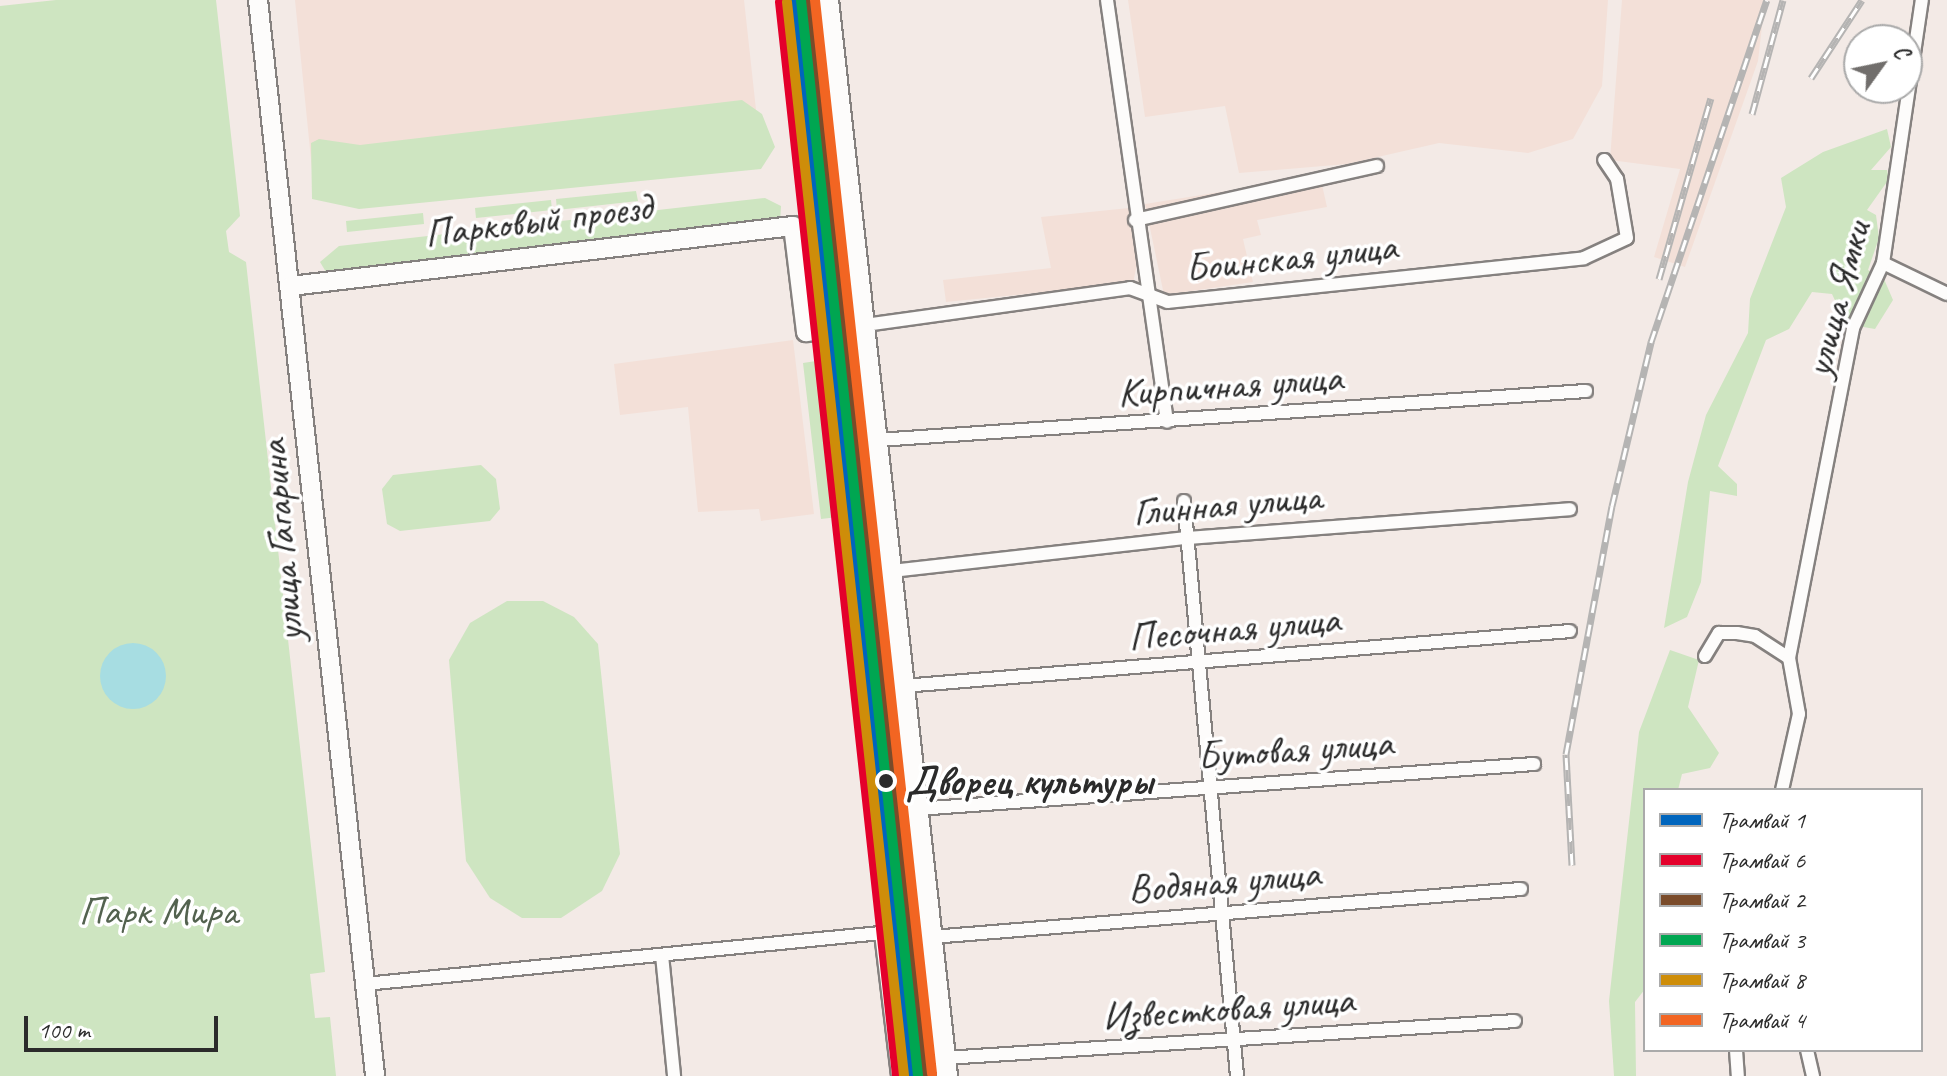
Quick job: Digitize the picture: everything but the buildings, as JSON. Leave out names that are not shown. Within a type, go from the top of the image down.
[{"type":"main road","points":[[828,0],[946,1067]]},
{"type":"street","name":"улица Гагарина","points":[[258,0],[375,1076]]},
{"type":"street","points":[[1107,0],[1135,220],[1152,294],[1167,422]]},
{"type":"street","name":"улица Ямки","points":[[1782,788],[1799,714],[1789,658],[1853,328],[1883,263],[1922,0]]},
{"type":"street","name":"Боинская улица","points":[[865,325],[1130,288],[1168,302],[1584,258],[1627,238],[1617,179],[1604,160]]},
{"type":"street","points":[[1135,220],[1377,166]]},
{"type":"street","name":"Парковый проезд","points":[[291,286],[793,226],[806,332],[865,325]]},
{"type":"street","points":[[1883,263],[1947,294]]},
{"type":"street","name":"Кирпичная улица","points":[[878,440],[1586,391]]},
{"type":"street","points":[[1184,501],[1202,663],[1224,913],[1231,1039],[1237,1076]]},
{"type":"street","name":"Глинная улица","points":[[891,571],[1187,538],[1570,509]]},
{"type":"street","name":"Песочная улица","points":[[903,686],[1570,631]]},
{"type":"street","points":[[1705,656],[1719,633],[1737,633],[1789,658]]},
{"type":"street","name":"Бутовая улица","points":[[917,809],[1534,764]]},
{"type":"street","name":"Водяная улица","points":[[365,984],[881,933],[932,933],[1224,913],[1521,889]]},
{"type":"street","points":[[881,933],[898,1076]]},
{"type":"street","points":[[662,955],[674,1076]]},
{"type":"street","name":"Известковая улица","points":[[946,1067],[1231,1039],[1515,1021]]},
{"type":"street","points":[[1736,1052],[1738,1076]]},
{"type":"street","points":[[1807,1052],[1813,1076]]},
{"type":"shaded area","points":[[295,0],[744,0],[757,119],[312,169]]},
{"type":"shaded area","points":[[1128,0],[1608,0],[1602,86],[1573,139],[1528,153],[1439,143],[1347,164],[1239,173],[1225,106],[1145,117]]},
{"type":"shaded area","points":[[1622,0],[1765,0],[1758,61],[1685,267],[1654,257],[1680,169],[1610,160]]},
{"type":"shaded area","points":[[1320,176],[1327,207],[1257,220],[1261,235],[1243,239],[1253,282],[1164,295],[1145,204]]},
{"type":"shaded area","points":[[1129,208],[1138,259],[1133,283],[946,302],[943,280],[1051,268],[1041,217]]},
{"type":"shaded area","points":[[793,340],[814,514],[761,521],[759,509],[698,512],[688,407],[620,415],[614,364]]},
{"type":"green space","name":"Парк Мира","points":[[56,0],[216,0],[240,216],[226,231],[229,252],[246,262],[325,972],[310,974],[315,1018],[330,1017],[336,1076],[0,1076],[0,6]]},
{"type":"green space","points":[[742,100],[762,114],[775,147],[761,169],[359,209],[312,199],[311,143],[319,139],[360,145]]},
{"type":"green space","points":[[1887,129],[1891,147],[1871,170],[1887,170],[1889,179],[1867,210],[1876,215],[1879,238],[1868,270],[1884,279],[1893,300],[1875,329],[1846,324],[1832,294],[1812,292],[1789,329],[1766,340],[1718,466],[1737,484],[1737,496],[1710,491],[1701,582],[1687,617],[1664,628],[1688,482],[1706,415],[1748,333],[1750,299],[1786,207],[1781,178],[1823,152]]},
{"type":"green space","points":[[636,191],[638,201],[557,210],[556,199]]},
{"type":"green space","points":[[765,198],[781,206],[780,223],[326,272],[320,262],[339,246]]},
{"type":"green space","points":[[551,200],[552,210],[476,218],[475,208]]},
{"type":"green space","points":[[423,213],[424,224],[347,232],[346,221]]},
{"type":"green space","points":[[828,338],[846,516],[821,519],[803,363],[816,361],[817,339]]},
{"type":"green space","points":[[481,465],[496,479],[500,509],[490,521],[400,531],[387,524],[382,489],[393,475]]},
{"type":"green space","points":[[507,601],[543,601],[574,617],[598,644],[620,854],[602,891],[561,918],[522,918],[490,898],[466,861],[449,660],[470,623]]},
{"type":"green space","points":[[1670,650],[1699,660],[1688,707],[1719,753],[1710,768],[1682,774],[1678,788],[1643,788],[1643,992],[1635,1002],[1636,1076],[1614,1076],[1609,1001],[1639,732]]},
{"type":"water","points":[[133,643],[146,646],[156,653],[163,663],[166,676],[163,689],[156,699],[146,706],[133,709],[120,706],[110,699],[103,689],[100,676],[103,663],[110,653],[120,646]]},
{"type":"railway","points":[[1572,865],[1566,754],[1612,506],[1651,342],[1767,0]]},
{"type":"railway","points":[[1752,114],[1783,0]]},
{"type":"railway","points":[[1811,78],[1862,0]]},
{"type":"railway","points":[[1659,279],[1711,98]]},
{"type":"tram line","name":"1","points":[[794,0],[911,1076]]},
{"type":"tram line","name":"3","points":[[801,0],[918,1076]]},
{"type":"tram line","name":"2","points":[[808,0],[925,1074]]},
{"type":"tram line","name":"4","points":[[815,0],[932,1074]]},
{"type":"tram line","name":"6","points":[[780,2],[897,1076]]},
{"type":"tram line","name":"8","points":[[787,2],[904,1076]]},
{"type":"place","name":"Дворец культуры","points":[[886,781]]}]
